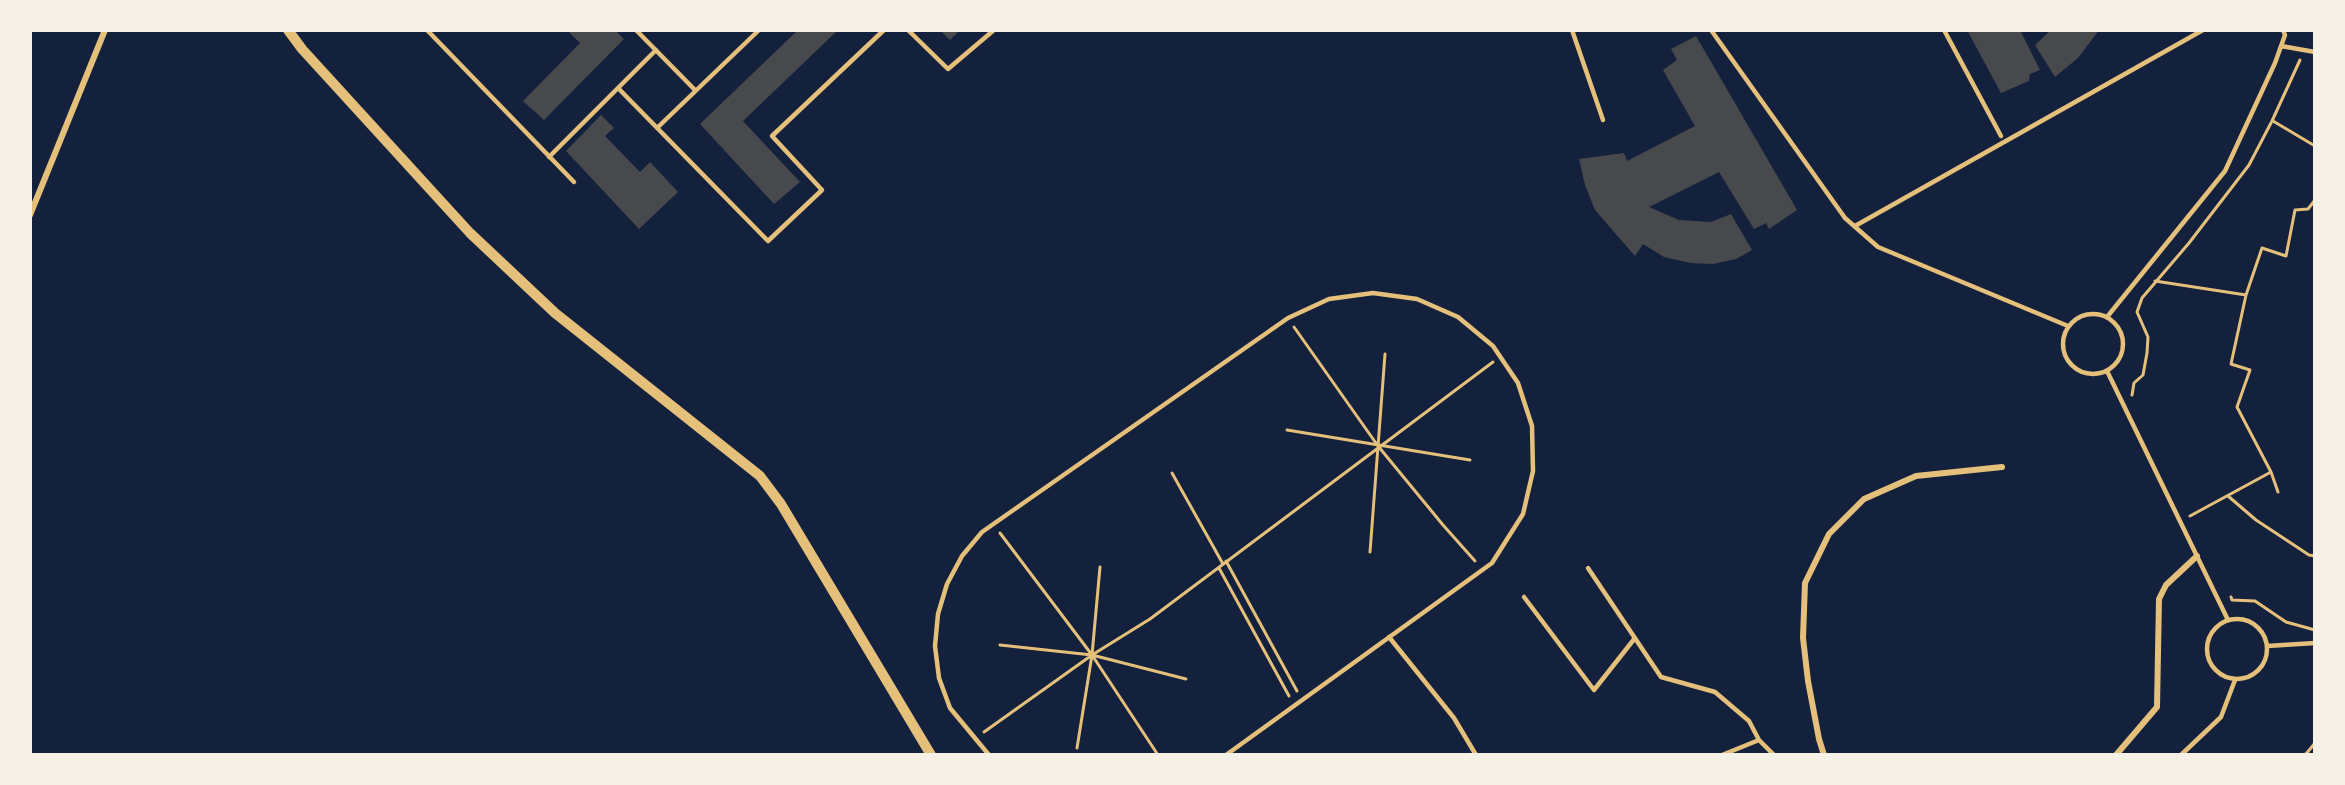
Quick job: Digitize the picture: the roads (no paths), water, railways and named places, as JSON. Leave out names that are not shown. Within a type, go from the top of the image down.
[{"type":"street","points":[[30,215],[105,30]]},
{"type":"street","points":[[288,30],[302,49],[462,224],[555,314],[760,476],[781,504],[931,755]]},
{"type":"street","points":[[1824,755],[1808,681],[1803,638],[1806,583],[1829,534],[1864,499],[1916,476],[2002,467]]},
{"type":"street","points":[[2116,755],[2157,707],[2159,599],[2166,585],[2197,556]]},
{"type":"lane","points":[[427,30],[574,182]]},
{"type":"lane","points":[[636,30],[695,90]]},
{"type":"lane","points":[[657,128],[759,30]]},
{"type":"lane","points":[[618,88],[768,241],[822,190],[772,135],[884,30]]},
{"type":"lane","points":[[908,30],[948,69],[994,30]]},
{"type":"lane","points":[[1572,30],[1603,120]]},
{"type":"lane","points":[[1711,30],[1845,218],[1878,247],[2068,326]]},
{"type":"lane","points":[[1944,30],[2001,136]]},
{"type":"lane","points":[[1855,226],[2203,30]]},
{"type":"lane","points":[[2107,317],[2225,171],[2281,46],[2285,35],[2283,30]]},
{"type":"lane","points":[[2281,46],[2315,52]]},
{"type":"lane","points":[[549,157],[656,50]]},
{"type":"lane","points":[[989,755],[950,708],[939,678],[935,646],[938,614],[947,584],[962,556],[982,532],[1288,318],[1329,299],[1373,293],[1418,299],[1458,317],[1493,346],[1518,383],[1532,426],[1533,471],[1523,514],[1500,553],[1483,569],[1226,755]]},
{"type":"lane","points":[[2098,314],[2107,317],[2115,323],[2123,341],[2118,361],[2107,371],[2091,375],[2072,367],[2063,350],[2062,340],[2068,326],[2084,315],[2098,314]]},
{"type":"lane","points":[[2107,371],[2228,620]]},
{"type":"lane","points":[[1588,568],[1661,678],[1714,692],[1749,721],[1759,740],[1774,755]]},
{"type":"lane","points":[[1524,597],[1594,690],[1635,639]]},
{"type":"lane","points":[[2241,619],[2251,622],[2264,636],[2267,646],[2262,666],[2246,679],[2225,678],[2216,672],[2206,655],[2209,636],[2214,628],[2228,620],[2241,619]]},
{"type":"lane","points":[[1389,637],[1454,718],[1476,755]]},
{"type":"lane","points":[[2267,646],[2315,643]]},
{"type":"lane","points":[[2181,755],[2221,717],[2235,680]]},
{"type":"lane","points":[[1722,755],[1759,740]]}]
